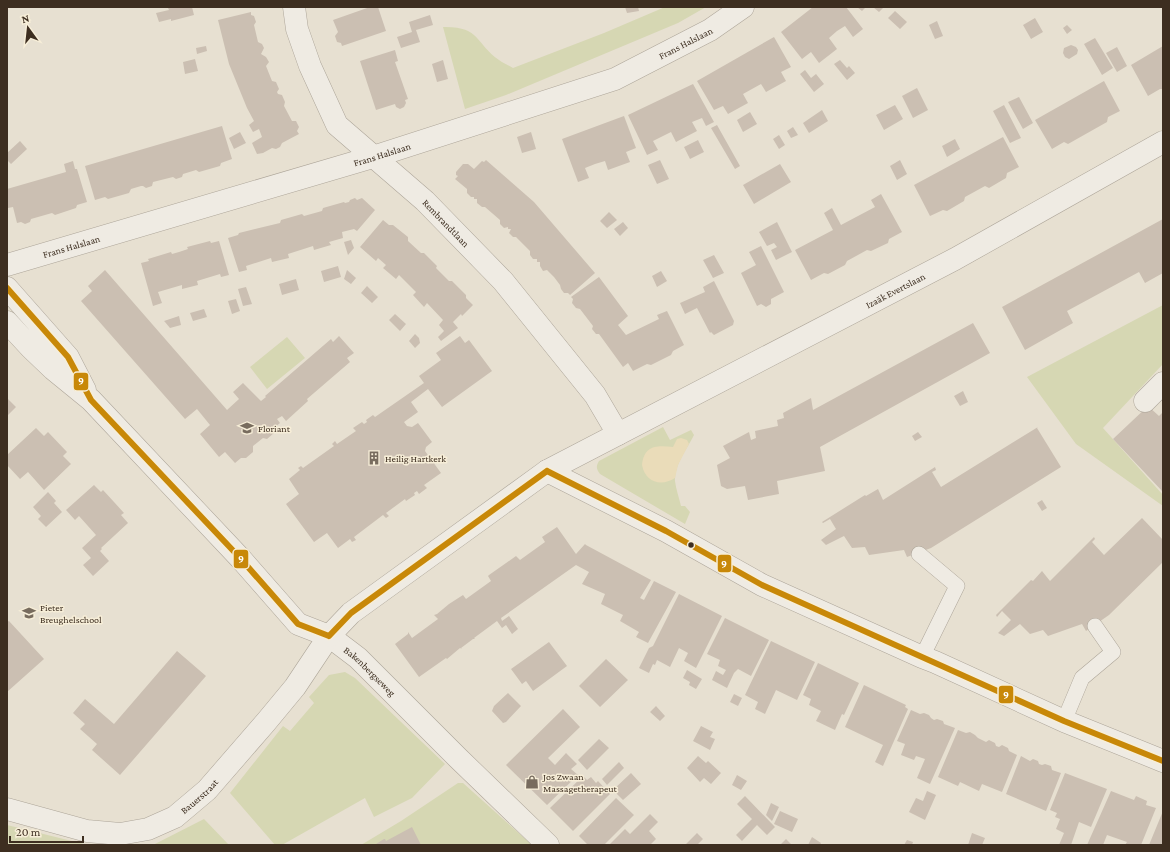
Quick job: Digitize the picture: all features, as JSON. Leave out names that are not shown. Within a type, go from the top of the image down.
[{"type":"street","name":"Rembrandtlaan","points":[[294,7],[297,29],[310,66],[337,125],[425,201],[503,281],[595,395],[618,434]]},
{"type":"street","name":"Frans Halslaan","points":[[7,265],[373,157],[614,79],[710,30],[743,7]]},
{"type":"street","name":"Izaäk Evertslaan","points":[[329,636],[351,613],[547,470],[955,259],[1163,142]]},
{"type":"street","name":"Bakenbergseweg","points":[[7,288],[68,357],[91,400]]},
{"type":"street","name":"Bakenbergseweg","points":[[7,322],[53,369],[91,400],[241,559],[298,624],[329,636],[358,658],[548,845]]},
{"type":"street","points":[[1145,401],[1163,383]]},
{"type":"street","points":[[547,470],[666,532],[762,585],[1064,721],[1163,761]]},
{"type":"street","name":"Bauerstraat","points":[[7,809],[87,831],[120,834],[148,829],[175,817],[206,790],[266,722],[295,687],[329,636]]},
{"type":"lane","points":[[919,554],[957,586],[922,657]]},
{"type":"lane","points":[[1064,721],[1082,678],[1113,652],[1095,626]]},
{"type":"green space","points":[[665,7],[706,7],[678,23],[506,95],[465,109],[443,27],[455,27],[464,29],[471,33],[491,54],[513,68],[604,33]]},
{"type":"green space","points":[[1163,305],[1163,364],[1103,428],[1163,495],[1163,506],[1076,444],[1027,377]]},
{"type":"green space","points":[[287,337],[305,358],[267,389],[250,367]]},
{"type":"green space","points":[[663,427],[670,440],[691,430],[694,435],[679,463],[675,475],[675,484],[681,506],[685,506],[690,512],[685,524],[600,474],[597,469],[599,461]]},
{"type":"green space","points":[[345,672],[355,678],[445,764],[412,798],[374,817],[365,798],[282,845],[275,845],[230,793],[283,726],[290,731],[314,703],[309,697],[329,675]]},
{"type":"green space","points":[[458,783],[463,783],[532,845],[361,845],[401,821]]},
{"type":"green space","points":[[204,819],[229,845],[153,845]]},
{"type":"green space","points":[[7,825],[88,845],[7,845]]},
{"type":"sand","points":[[681,438],[687,440],[689,444],[678,465],[675,478],[664,482],[650,479],[646,475],[642,465],[645,453],[652,448],[662,446],[673,447],[677,439]]},
{"type":"building","points":[[192,7],[194,15],[171,21],[171,19],[159,22],[156,13],[169,10],[168,8]]},
{"type":"building","points":[[370,7],[378,7],[386,31],[342,46],[341,43],[337,42],[335,36],[338,32],[333,20]]},
{"type":"building","points":[[625,7],[638,7],[639,11],[627,13]]},
{"type":"building","points":[[813,7],[846,7],[863,29],[853,37],[845,26],[837,31],[829,38],[837,49],[819,63],[811,52],[802,59],[781,32]]},
{"type":"building","points":[[857,7],[866,7],[862,11]]},
{"type":"building","points":[[873,7],[884,7],[879,12]]},
{"type":"building","points":[[895,11],[907,22],[900,29],[888,18]]},
{"type":"building","points":[[251,12],[251,15],[254,16],[256,22],[254,25],[258,42],[262,44],[264,48],[261,54],[266,57],[269,62],[266,66],[272,81],[276,82],[279,89],[277,92],[278,94],[282,95],[285,102],[284,106],[292,121],[296,121],[299,127],[297,131],[299,134],[282,143],[280,147],[276,149],[272,148],[263,153],[257,154],[252,143],[262,137],[259,129],[253,132],[249,125],[254,121],[229,64],[218,20]]},
{"type":"building","points":[[430,15],[433,25],[416,30],[420,42],[401,48],[397,37],[412,32],[409,22]]},
{"type":"building","points":[[1035,18],[1043,32],[1031,39],[1023,25]]},
{"type":"building","points":[[937,21],[943,36],[935,39],[929,25]]},
{"type":"building","points":[[1067,25],[1072,30],[1067,34],[1063,28]]},
{"type":"building","points":[[774,37],[791,67],[781,72],[786,81],[766,92],[761,84],[743,94],[748,103],[728,114],[723,106],[714,110],[697,81]]},
{"type":"building","points":[[1095,38],[1113,68],[1102,75],[1084,44]]},
{"type":"building","points":[[1071,45],[1076,47],[1078,50],[1077,54],[1069,59],[1065,57],[1063,53],[1064,48]]},
{"type":"building","points":[[206,46],[207,51],[197,54],[196,48]]},
{"type":"building","points":[[1163,46],[1163,89],[1160,89],[1148,96],[1131,65]]},
{"type":"building","points":[[1117,47],[1127,66],[1117,72],[1106,53]]},
{"type":"building","points":[[395,50],[398,61],[395,62],[408,99],[405,100],[406,103],[404,107],[400,109],[396,107],[395,104],[376,110],[360,61]]},
{"type":"building","points":[[195,59],[198,71],[185,74],[183,62]]},
{"type":"building","points":[[443,60],[448,79],[437,82],[432,64]]},
{"type":"building","points":[[840,60],[847,68],[849,66],[855,73],[847,80],[834,64]]},
{"type":"building","points":[[805,70],[811,78],[816,74],[824,84],[814,92],[800,74]]},
{"type":"building","points":[[1104,81],[1120,111],[1108,117],[1107,122],[1068,144],[1064,142],[1052,149],[1035,120]]},
{"type":"building","points":[[693,84],[714,122],[706,126],[702,118],[692,122],[697,131],[676,142],[671,132],[653,141],[658,150],[647,155],[628,115]]},
{"type":"building","points":[[917,88],[928,110],[913,118],[902,96]]},
{"type":"building","points":[[1019,97],[1033,123],[1023,129],[1008,102]]},
{"type":"building","points":[[895,105],[903,119],[884,130],[876,115]]},
{"type":"building","points":[[1004,105],[1021,138],[1010,143],[993,111]]},
{"type":"building","points":[[822,110],[828,121],[809,133],[803,123]]},
{"type":"building","points":[[750,112],[757,124],[743,132],[737,120]]},
{"type":"building","points":[[624,116],[636,148],[626,152],[630,162],[608,170],[605,161],[595,164],[585,168],[589,178],[578,182],[562,139]]},
{"type":"building","points":[[717,125],[740,166],[735,169],[711,128]]},
{"type":"building","points":[[222,126],[232,159],[221,163],[220,166],[199,172],[196,170],[183,174],[182,177],[176,179],[173,177],[153,182],[152,186],[146,188],[141,186],[131,189],[129,193],[108,199],[105,197],[95,200],[85,166]]},
{"type":"building","points":[[793,127],[798,135],[791,138],[787,131]]},
{"type":"building","points":[[240,132],[246,143],[234,149],[229,138]]},
{"type":"building","points":[[531,132],[536,149],[522,153],[517,137]]},
{"type":"building","points":[[779,135],[785,145],[779,149],[773,139]]},
{"type":"building","points":[[1003,137],[1019,167],[1007,173],[1006,178],[989,188],[985,186],[965,197],[964,201],[947,211],[943,210],[930,216],[914,185]]},
{"type":"building","points":[[955,139],[960,149],[947,157],[942,146]]},
{"type":"building","points":[[698,140],[704,152],[690,159],[684,147]]},
{"type":"building","points":[[20,141],[27,149],[11,164],[7,160],[7,153]]},
{"type":"building","points":[[486,160],[534,202],[595,273],[570,295],[568,293],[564,293],[554,277],[547,270],[543,271],[540,266],[540,262],[537,262],[537,259],[533,259],[530,255],[530,251],[516,237],[513,237],[509,233],[511,229],[508,229],[508,227],[504,228],[500,224],[500,220],[485,207],[482,207],[477,203],[477,199],[471,197],[467,193],[467,189],[455,179],[458,176],[456,175],[456,172],[463,164],[468,164],[474,169],[482,161],[484,162]]},
{"type":"building","points":[[660,160],[669,179],[657,184],[648,165]]},
{"type":"building","points":[[900,160],[907,174],[897,180],[890,166]]},
{"type":"building","points":[[73,161],[75,169],[77,169],[87,202],[77,205],[76,208],[55,215],[52,213],[31,219],[30,222],[25,224],[21,222],[17,223],[13,207],[8,208],[7,189],[66,172],[64,164]]},
{"type":"building","points":[[780,164],[791,182],[754,204],[743,185]]},
{"type":"building","points":[[881,194],[902,232],[889,239],[888,243],[871,251],[867,250],[847,261],[845,265],[828,274],[824,273],[811,280],[795,250],[833,230],[824,213],[832,208],[841,225],[875,207],[871,200]]},
{"type":"building","points":[[355,198],[357,200],[362,198],[375,210],[357,231],[354,229],[342,232],[343,238],[329,242],[331,245],[314,250],[313,246],[288,254],[289,258],[272,262],[271,258],[246,266],[247,270],[239,272],[228,238],[238,235],[239,233],[280,223],[281,220],[302,214],[304,216],[322,211],[323,208],[349,202]]},
{"type":"building","points":[[609,212],[617,220],[607,228],[600,221]]},
{"type":"building","points":[[1163,219],[1163,273],[1145,283],[1139,272],[1067,311],[1073,323],[1025,350],[1002,307]]},
{"type":"building","points":[[383,220],[389,225],[393,225],[408,237],[408,241],[421,253],[424,253],[449,281],[452,281],[466,295],[466,298],[473,305],[462,316],[461,314],[453,322],[458,328],[441,341],[438,337],[444,331],[439,325],[443,320],[427,303],[424,307],[413,295],[416,292],[399,275],[396,279],[383,268],[386,265],[378,258],[376,261],[360,247]]},
{"type":"building","points":[[623,222],[628,228],[620,236],[614,229]]},
{"type":"building","points":[[777,222],[792,252],[776,260],[771,250],[777,247],[774,243],[767,246],[759,232]]},
{"type":"building","points":[[351,240],[354,248],[348,255],[344,242]]},
{"type":"building","points":[[210,241],[211,243],[219,241],[229,275],[221,277],[220,274],[197,281],[198,285],[182,289],[182,285],[158,292],[162,303],[153,306],[141,263],[149,261],[148,259],[171,252],[172,254],[179,252],[188,249],[187,247]]},
{"type":"building","points":[[761,246],[784,292],[771,299],[771,304],[766,307],[761,304],[757,306],[741,273],[756,265],[749,252]]},
{"type":"building","points":[[714,255],[724,273],[713,278],[703,260]]},
{"type":"building","points":[[338,266],[341,277],[324,282],[321,271]]},
{"type":"building","points":[[105,270],[227,410],[239,399],[233,392],[243,383],[261,401],[331,339],[333,342],[339,336],[354,353],[347,358],[350,362],[307,399],[308,401],[286,421],[282,416],[277,419],[280,423],[274,428],[274,433],[267,439],[263,438],[253,446],[253,452],[246,458],[241,458],[235,463],[225,452],[219,457],[200,434],[210,425],[197,409],[185,419],[81,301],[92,291],[88,286]]},
{"type":"building","points":[[347,270],[356,278],[351,284],[344,279]]},
{"type":"building","points":[[661,271],[667,281],[657,287],[652,276]]},
{"type":"building","points":[[599,277],[628,316],[618,325],[626,335],[659,319],[657,315],[667,311],[684,345],[673,351],[671,355],[651,365],[647,364],[633,371],[628,363],[623,367],[599,334],[596,334],[592,329],[593,326],[580,309],[576,308],[572,303],[573,299],[571,297]]},
{"type":"building","points":[[296,279],[299,290],[282,295],[279,284]]},
{"type":"building","points":[[714,281],[734,321],[733,325],[714,335],[711,332],[710,333],[697,308],[685,314],[680,303],[705,292],[703,287]]},
{"type":"building","points":[[367,286],[378,297],[372,303],[361,293]]},
{"type":"building","points":[[246,287],[252,304],[243,306],[238,289]]},
{"type":"building","points":[[236,299],[240,311],[232,314],[228,301]]},
{"type":"building","points":[[204,309],[207,317],[193,321],[190,313]]},
{"type":"building","points":[[395,314],[406,324],[400,331],[389,320]]},
{"type":"building","points":[[179,316],[181,325],[170,328],[164,321]]},
{"type":"building","points":[[973,323],[990,353],[820,447],[825,471],[777,481],[779,494],[748,500],[745,486],[727,489],[721,486],[717,465],[730,458],[723,446],[749,432],[751,440],[756,438],[755,431],[778,426],[777,420],[784,418],[783,413],[811,398],[813,410]]},
{"type":"building","points":[[415,334],[419,338],[420,343],[415,348],[409,341]]},
{"type":"building","name":"Heilig Hartkerk","points":[[460,336],[465,343],[469,340],[492,371],[442,407],[428,389],[411,402],[418,412],[404,422],[407,426],[412,427],[418,423],[432,442],[426,447],[425,451],[441,473],[424,485],[427,488],[419,494],[417,491],[414,493],[415,495],[406,501],[405,499],[386,513],[389,516],[386,518],[383,515],[354,537],[356,540],[352,542],[350,539],[338,548],[327,533],[314,542],[286,504],[299,494],[289,479],[300,470],[298,468],[301,466],[303,468],[334,446],[332,444],[335,441],[337,444],[356,431],[353,428],[362,422],[364,424],[367,422],[366,420],[373,415],[375,417],[424,383],[419,376],[441,360],[436,353]]},
{"type":"building","points":[[963,391],[968,402],[960,406],[954,396]]},
{"type":"building","points":[[7,398],[16,407],[7,416]]},
{"type":"building","points":[[1148,406],[1159,416],[1163,412],[1163,492],[1113,439]]},
{"type":"building","points":[[1038,427],[1037,428],[1061,467],[931,548],[907,557],[904,550],[869,555],[865,547],[852,548],[844,536],[826,545],[821,540],[836,529],[830,519],[823,523],[822,522],[865,495],[866,496],[878,489],[883,500],[935,467],[936,470],[932,472],[941,487]]},
{"type":"building","points":[[36,428],[44,436],[48,432],[67,452],[63,456],[71,464],[44,490],[28,472],[20,479],[7,465],[7,455]]},
{"type":"building","points":[[918,432],[922,437],[915,441],[912,436]]},
{"type":"building","points":[[94,485],[101,492],[103,490],[124,513],[121,515],[128,523],[101,548],[102,549],[100,551],[109,561],[93,576],[83,565],[91,558],[82,548],[96,535],[79,516],[75,520],[66,510]]},
{"type":"building","points":[[48,492],[56,501],[54,503],[62,512],[46,527],[38,519],[41,516],[33,507]]},
{"type":"building","points":[[1042,500],[1047,508],[1042,511],[1037,503]]},
{"type":"building","points":[[1142,518],[1163,540],[1163,562],[1109,615],[1086,631],[1082,624],[1048,636],[1043,630],[1030,634],[1020,624],[1004,636],[998,633],[1011,620],[1002,611],[997,617],[996,615],[1042,571],[1050,581],[1094,537],[1095,539],[1092,542],[1104,555]]},
{"type":"building","points":[[557,527],[576,554],[585,544],[651,580],[640,598],[644,600],[654,581],[676,592],[648,643],[636,637],[639,632],[620,621],[623,615],[601,604],[605,594],[582,584],[589,572],[576,565],[501,618],[502,621],[509,616],[518,629],[512,634],[506,625],[502,628],[497,621],[474,638],[475,639],[461,648],[462,649],[460,648],[447,659],[446,658],[419,677],[395,644],[408,634],[408,632],[412,638],[438,619],[434,615],[449,604],[463,595],[466,599],[491,581],[488,576],[489,575],[516,556],[520,560],[545,542],[542,537]]},
{"type":"building","points":[[679,594],[722,616],[696,668],[684,661],[688,653],[679,648],[670,667],[657,660],[655,665],[653,664],[649,673],[639,668],[649,648],[653,646]]},
{"type":"building","points":[[725,618],[769,640],[751,676],[738,669],[734,673],[727,688],[712,680],[716,671],[723,675],[726,670],[718,666],[720,660],[707,654]]},
{"type":"building","points":[[9,621],[44,659],[7,692],[7,622]]},
{"type":"building","points":[[771,641],[815,662],[797,700],[776,690],[765,714],[755,709],[758,702],[745,695]]},
{"type":"building","points":[[549,642],[567,666],[533,691],[526,681],[522,684],[511,669]]},
{"type":"building","points":[[177,651],[206,676],[120,775],[92,750],[97,744],[80,729],[85,724],[73,713],[85,699],[114,724]]},
{"type":"building","points":[[606,659],[628,680],[600,707],[579,686]]},
{"type":"building","points":[[818,663],[859,683],[835,730],[816,721],[821,711],[809,705],[811,699],[803,695]]},
{"type":"building","points":[[687,670],[702,679],[696,689],[689,685],[690,682],[683,678]]},
{"type":"building","points":[[864,685],[906,705],[905,707],[908,709],[883,766],[875,762],[883,745],[845,727]]},
{"type":"building","points":[[508,693],[521,706],[506,722],[503,723],[492,711],[494,706]]},
{"type":"building","points":[[734,694],[742,698],[738,706],[730,702]]},
{"type":"building","points":[[656,706],[665,716],[660,721],[650,712]]},
{"type":"building","points":[[563,709],[580,727],[548,758],[555,765],[566,753],[577,764],[571,769],[578,775],[547,805],[506,765]]},
{"type":"building","points":[[911,710],[920,714],[924,713],[929,715],[934,720],[937,719],[943,721],[944,724],[955,728],[930,784],[917,778],[925,759],[916,756],[914,760],[901,755],[905,744],[897,741]]},
{"type":"building","points":[[701,726],[713,732],[710,737],[715,739],[710,750],[693,741]]},
{"type":"building","points":[[958,730],[966,733],[970,732],[986,742],[989,740],[995,743],[996,746],[999,747],[1002,745],[1017,755],[1002,792],[982,784],[979,791],[960,782],[958,786],[938,777]]},
{"type":"building","points":[[599,739],[609,748],[587,770],[578,760]]},
{"type":"building","points":[[698,756],[706,763],[708,761],[721,773],[711,784],[704,778],[700,782],[687,768]]},
{"type":"building","points":[[1021,756],[1030,761],[1033,759],[1038,761],[1039,764],[1042,765],[1045,764],[1051,766],[1052,770],[1061,773],[1046,811],[1006,794]]},
{"type":"building","points":[[619,762],[624,768],[607,785],[602,779]]},
{"type":"building","points":[[631,773],[641,784],[623,800],[613,790]]},
{"type":"building","points":[[1065,773],[1107,789],[1091,827],[1079,822],[1071,845],[1059,845],[1064,833],[1056,829],[1060,819],[1055,817],[1057,813],[1050,810]]},
{"type":"building","points":[[737,775],[747,781],[741,790],[732,785]]},
{"type":"building","points":[[583,776],[587,780],[591,777],[596,783],[598,781],[610,794],[573,831],[550,808]]},
{"type":"building","points":[[927,791],[936,795],[925,820],[909,812],[916,798],[923,801]]},
{"type":"building","points":[[1111,791],[1134,800],[1136,796],[1147,801],[1146,805],[1156,808],[1141,845],[1125,845],[1127,842],[1107,835],[1103,845],[1087,845]]},
{"type":"building","points":[[745,796],[775,827],[767,835],[757,825],[742,841],[736,835],[752,819],[737,804]]},
{"type":"building","points":[[616,798],[634,815],[604,845],[588,845],[579,836]]},
{"type":"building","points":[[771,803],[779,807],[772,821],[766,815]]},
{"type":"building","points":[[780,811],[798,819],[792,832],[774,824]]},
{"type":"building","points":[[1163,811],[1163,845],[1149,845]]},
{"type":"building","points":[[650,814],[658,822],[649,831],[656,839],[650,845],[609,845],[625,829],[630,834]]},
{"type":"building","points":[[412,827],[421,845],[376,844],[384,839],[386,841]]},
{"type":"building","points":[[697,833],[703,839],[697,845],[685,845]]},
{"type":"building","points":[[972,833],[985,838],[982,845],[968,845]]},
{"type":"building","points":[[812,837],[821,843],[820,845],[808,845]]},
{"type":"building","points":[[786,839],[792,845],[780,845]]},
{"type":"building","points":[[907,840],[913,842],[912,845],[904,845]]},
{"type":"transit line","name":"9","points":[[7,288],[68,357],[91,400],[241,559],[298,624],[329,636]]},
{"type":"transit line","name":"9","points":[[547,471],[666,531],[762,585],[1064,721],[1163,761]]},
{"type":"transit line","name":"9","points":[[329,636],[351,613],[547,471]]},
{"type":"place","name":"Floriant","points":[[247,428]]},
{"type":"place","name":"Heilig Hartkerk","points":[[374,458]]},
{"type":"place","name":"Pieter Breughelschool","points":[[29,613]]},
{"type":"place","name":"Jos Zwaan Massagetherapeut","points":[[532,782]]}]
